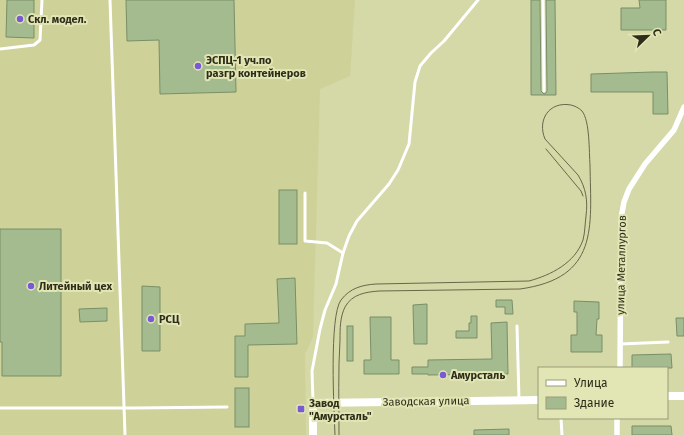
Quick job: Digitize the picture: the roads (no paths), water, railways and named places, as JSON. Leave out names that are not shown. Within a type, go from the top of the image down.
[{"type":"street","name":"улица Металлургов","points":[[620,367],[621,218],[624,202],[629,189],[638,175],[674,130],[684,108]]},
{"type":"street","points":[[668,396],[684,396]]},
{"type":"street","name":"Заводская улица","points":[[313,403],[538,400]]},
{"type":"street","points":[[313,403],[313,435]]},
{"type":"street","points":[[617,419],[617,435]]},
{"type":"lane","points":[[0,49],[34,44],[40,40],[42,0]]},
{"type":"lane","points":[[110,0],[125,435]]},
{"type":"lane","points":[[313,403],[312,371],[320,329],[325,310],[336,284],[349,236],[357,221],[389,184],[398,170],[408,144],[415,82],[420,66],[444,41],[478,0]]},
{"type":"lane","points":[[543,0],[544,91]]},
{"type":"lane","points":[[305,193],[305,241],[327,243],[344,253]]},
{"type":"lane","points":[[517,326],[519,400]]},
{"type":"lane","points":[[620,344],[668,342]]},
{"type":"lane","points":[[0,408],[227,407]]},
{"type":"lane","points":[[561,419],[562,435]]},
{"type":"tram line","points":[[335,435],[333,364],[335,324],[337,309],[341,300],[348,293],[361,286],[376,284],[529,281],[546,275],[561,267],[574,255],[583,240],[587,210],[585,190],[578,175],[545,139],[543,125],[547,113],[557,106],[571,105],[580,109],[585,116],[588,129],[591,209],[589,229],[585,246],[577,262],[564,274],[546,283],[520,289],[379,291],[355,296],[345,307],[341,323],[339,435]]},
{"type":"tram line","points":[[546,149],[581,191],[583,196]]},
{"type":"place","name":"Скл. модел.","points":[[20,19]]},
{"type":"place","name":"ЭСПЦ-1 уч.по разгр контейнеров","points":[[198,66]]},
{"type":"place","name":"Литейный цех","points":[[31,286]]},
{"type":"place","name":"РСЦ","points":[[151,319]]},
{"type":"place","name":"Амурсталь","points":[[443,375]]},
{"type":"place","name":"Завод \"Амурсталь\"","points":[[301,409]]}]
